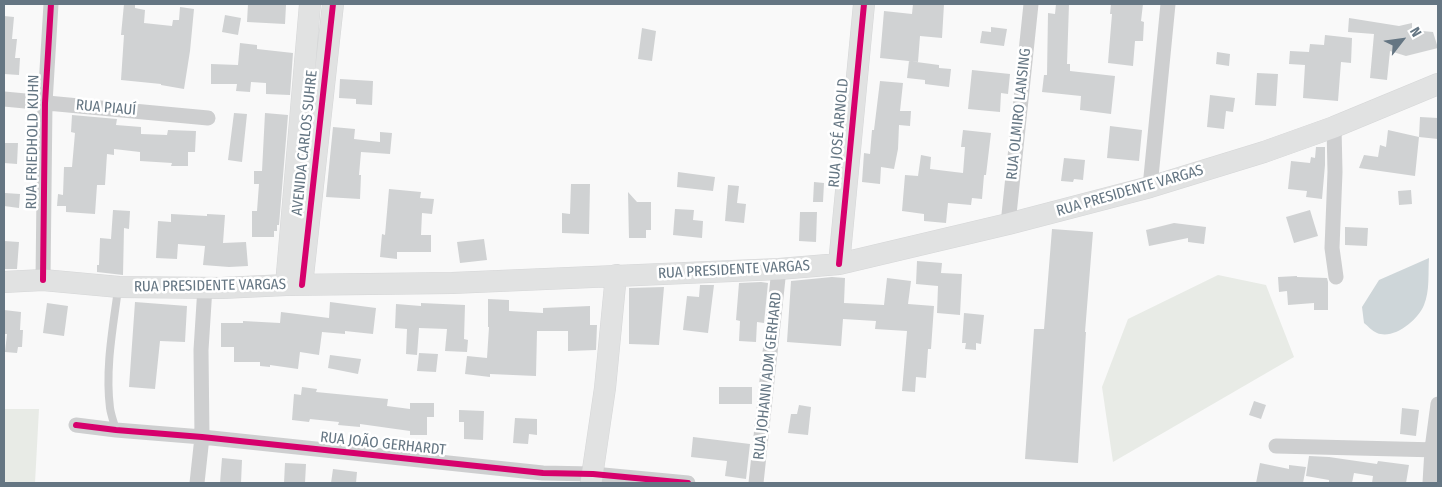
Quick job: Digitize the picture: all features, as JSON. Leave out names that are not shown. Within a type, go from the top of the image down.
[{"type":"main road","name":"AVENIDA CARLOS SUHRE","points":[[294,285],[310,4]]},
{"type":"main road","name":"AVENIDA CARLOS SUHRE","points":[[294,285],[333,4]]},
{"type":"main road","name":"RUA JOSÉ ARNOLD","points":[[839,264],[864,4]]},
{"type":"main road","name":"RUA PRESIDENTE VARGAS","points":[[4,282],[43,280],[119,287],[222,288],[442,283],[779,269],[839,264],[1008,224],[1150,187],[1264,152],[1334,127],[1438,84]]},
{"type":"main road","points":[[592,479],[605,388],[616,275]]},
{"type":"street","name":"RUA FRIEDHOLD KUHN","points":[[43,280],[45,103],[51,4]]},
{"type":"street","name":"RUA OLMIRO LANSING","points":[[1008,224],[1031,4]]},
{"type":"street","points":[[1150,187],[1168,4]]},
{"type":"street","name":"RUA PIAUÍ","points":[[4,99],[208,118]]},
{"type":"street","points":[[1334,127],[1335,172],[1332,248],[1336,277]]},
{"type":"street","name":"RUA JOHANN ADM GERHARD","points":[[756,483],[779,269]]},
{"type":"street","points":[[197,483],[202,437],[201,350],[205,287]]},
{"type":"street","points":[[1430,483],[1435,450],[1438,404]]},
{"type":"street","name":"RUA JOÃO GERHARDT","points":[[76,425],[592,479],[688,483]]},
{"type":"street","points":[[1276,446],[1435,450]]},
{"type":"lane","points":[[116,430],[110,409],[109,383],[110,347],[119,287]]},
{"type":"shaded area","points":[[1429,258],[1426,300],[1417,317],[1405,327],[1391,334],[1375,332],[1364,323],[1362,307],[1379,280]]},
{"type":"shaded area","points":[[1218,275],[1266,285],[1294,357],[1113,462],[1102,387],[1128,319]]},
{"type":"shaded area","points":[[4,409],[39,409],[35,483],[4,483]]},
{"type":"building","points":[[124,4],[135,4],[135,8],[145,10],[144,23],[172,26],[173,20],[179,20],[180,7],[194,9],[184,89],[161,84],[121,80],[124,35],[121,35]]},
{"type":"building","points":[[248,4],[286,5],[285,24],[247,22]]},
{"type":"building","points":[[913,4],[944,4],[942,38],[920,36],[918,62],[880,58],[884,11],[912,14]]},
{"type":"building","points":[[1056,4],[1069,4],[1067,64],[1070,64],[1070,71],[1115,76],[1111,114],[1080,110],[1081,96],[1042,92],[1044,75],[1047,75],[1048,13],[1055,14]]},
{"type":"building","points":[[1111,4],[1143,4],[1141,21],[1144,22],[1143,41],[1135,41],[1133,66],[1108,63],[1112,14],[1110,14]]},
{"type":"building","points":[[225,15],[241,18],[238,35],[222,32]]},
{"type":"building","points":[[4,16],[14,17],[12,39],[17,39],[15,58],[20,58],[19,75],[4,74]]},
{"type":"building","points":[[1349,18],[1399,26],[1412,23],[1412,30],[1433,32],[1438,48],[1406,56],[1390,51],[1387,80],[1370,78],[1374,34],[1348,32]]},
{"type":"building","points":[[991,27],[1007,29],[1004,46],[980,43],[982,31],[991,32]]},
{"type":"building","points":[[642,28],[656,31],[652,61],[638,59]]},
{"type":"building","points":[[1325,35],[1352,38],[1351,63],[1341,62],[1338,101],[1303,98],[1305,65],[1289,64],[1290,51],[1309,52],[1310,44],[1324,45]]},
{"type":"building","points":[[240,43],[257,45],[257,49],[293,53],[290,95],[266,94],[266,83],[251,82],[250,92],[236,91],[237,84],[211,84],[211,64],[238,65]]},
{"type":"building","points":[[1217,52],[1230,54],[1229,66],[1216,64]]},
{"type":"building","points":[[909,61],[939,65],[939,68],[951,69],[949,87],[925,84],[925,80],[907,78]]},
{"type":"building","points":[[972,70],[1010,74],[1008,94],[1001,93],[1000,112],[968,109]]},
{"type":"building","points":[[1257,73],[1278,74],[1276,106],[1255,105]]},
{"type":"building","points":[[340,79],[373,81],[372,105],[356,104],[356,99],[339,98]]},
{"type":"building","points":[[880,81],[903,83],[900,111],[911,111],[910,126],[899,125],[898,149],[894,169],[881,167],[880,184],[862,182],[864,153],[870,154]]},
{"type":"building","points":[[1210,95],[1235,98],[1233,112],[1226,111],[1224,129],[1207,127]]},
{"type":"building","points":[[234,113],[247,114],[242,162],[228,160]]},
{"type":"building","points":[[265,113],[288,115],[279,225],[277,225],[277,231],[274,231],[274,237],[252,237],[252,211],[257,211],[259,184],[254,184],[254,171],[262,171]]},
{"type":"building","points":[[72,115],[117,119],[116,125],[141,127],[141,134],[167,135],[168,130],[196,131],[195,152],[188,152],[188,166],[171,166],[172,163],[140,161],[140,152],[114,149],[114,155],[107,154],[105,185],[97,185],[95,214],[66,212],[66,206],[57,206],[58,194],[63,195],[64,167],[72,167],[75,133],[71,132]]},
{"type":"building","points":[[1420,117],[1438,118],[1438,139],[1419,137]]},
{"type":"building","points":[[1110,126],[1142,130],[1139,161],[1107,158]]},
{"type":"building","points":[[333,127],[355,129],[354,139],[380,142],[380,132],[392,133],[390,154],[361,152],[359,175],[361,175],[360,199],[326,197]]},
{"type":"building","points":[[963,130],[991,133],[982,199],[972,198],[971,205],[948,203],[946,223],[924,221],[924,214],[902,211],[905,175],[918,176],[921,155],[931,157],[930,169],[963,173],[965,147],[961,147]]},
{"type":"building","points":[[1388,130],[1419,137],[1415,176],[1359,168],[1364,155],[1378,157],[1380,145],[1386,147]]},
{"type":"building","points":[[4,143],[18,143],[17,164],[4,163]]},
{"type":"building","points":[[1316,147],[1325,147],[1322,199],[1306,197],[1307,191],[1288,189],[1291,161],[1310,163],[1311,157],[1315,158]]},
{"type":"building","points":[[1064,158],[1085,160],[1083,180],[1074,179],[1073,182],[1061,181]]},
{"type":"building","points":[[678,172],[715,177],[713,191],[677,187]]},
{"type":"building","points":[[814,182],[824,183],[823,202],[813,202]]},
{"type":"building","points":[[571,184],[590,184],[589,234],[562,233],[562,213],[570,214]]},
{"type":"building","points":[[728,185],[739,186],[737,203],[746,204],[744,223],[725,221]]},
{"type":"building","points":[[389,189],[421,192],[420,198],[434,199],[432,214],[422,213],[421,235],[431,235],[431,252],[397,252],[397,259],[380,257],[382,234],[385,235]]},
{"type":"building","points":[[1411,190],[1412,204],[1399,205],[1398,191]]},
{"type":"building","points":[[628,192],[637,202],[651,202],[651,230],[646,230],[646,238],[629,238]]},
{"type":"building","points":[[5,193],[20,194],[19,208],[4,206]]},
{"type":"building","points":[[675,209],[694,210],[693,220],[703,221],[702,238],[673,235]]},
{"type":"building","points":[[113,210],[130,211],[129,229],[124,228],[123,275],[97,272],[100,238],[111,239]]},
{"type":"building","points":[[1310,210],[1318,236],[1294,243],[1286,217]]},
{"type":"building","points":[[800,212],[817,212],[816,242],[799,241]]},
{"type":"building","points":[[171,214],[225,215],[223,243],[246,242],[248,266],[203,265],[205,246],[178,244],[177,259],[156,258],[158,221],[171,222]]},
{"type":"building","points":[[1174,223],[1206,227],[1204,244],[1188,242],[1188,238],[1149,246],[1146,230]]},
{"type":"building","points":[[1345,227],[1368,228],[1367,246],[1345,245]]},
{"type":"building","points":[[1052,229],[1093,232],[1085,332],[1078,463],[1025,459],[1034,329],[1044,329]]},
{"type":"building","points":[[484,239],[487,260],[460,263],[457,242]]},
{"type":"building","points":[[4,241],[19,242],[17,269],[4,269]]},
{"type":"building","points":[[917,261],[942,263],[941,273],[962,274],[960,315],[937,313],[938,286],[916,284]]},
{"type":"building","points":[[832,277],[845,278],[844,303],[884,305],[887,278],[911,281],[908,304],[934,306],[931,349],[928,349],[926,378],[916,377],[915,392],[902,391],[907,331],[875,329],[876,321],[843,319],[841,346],[787,342],[791,281]]},
{"type":"building","points":[[1278,277],[1327,278],[1328,310],[1314,310],[1314,303],[1288,305],[1287,291],[1279,292]]},
{"type":"building","points":[[739,283],[768,283],[764,323],[757,322],[756,342],[739,341],[740,321],[736,320]]},
{"type":"building","points":[[700,285],[714,285],[708,333],[683,330],[687,296],[699,297]]},
{"type":"building","points":[[664,287],[659,345],[629,344],[629,288]]},
{"type":"building","points":[[488,299],[509,300],[509,311],[543,313],[543,308],[590,306],[590,325],[597,325],[596,350],[568,351],[568,331],[537,331],[536,376],[490,374],[490,377],[465,374],[467,356],[487,358]]},
{"type":"building","points":[[135,302],[187,306],[185,342],[160,341],[155,389],[129,387]]},
{"type":"building","points":[[330,302],[376,308],[373,334],[345,331],[345,334],[322,332],[319,355],[300,352],[298,369],[270,365],[270,367],[260,366],[260,362],[234,362],[234,347],[221,347],[221,323],[243,323],[243,321],[280,323],[281,312],[329,318]]},
{"type":"building","points":[[47,303],[68,306],[64,336],[43,333]]},
{"type":"building","points":[[421,303],[465,305],[464,339],[468,340],[467,352],[445,351],[447,329],[419,328],[417,355],[406,354],[407,329],[395,328],[396,304],[421,306]]},
{"type":"building","points":[[4,310],[21,312],[20,330],[23,330],[22,347],[18,347],[17,353],[5,352],[7,334],[4,334]]},
{"type":"building","points":[[964,313],[984,315],[981,344],[976,343],[976,350],[965,349],[966,343],[962,343]]},
{"type":"building","points":[[419,353],[438,354],[436,372],[417,371]]},
{"type":"building","points":[[330,355],[361,359],[358,374],[328,368]]},
{"type":"building","points":[[302,387],[317,389],[316,392],[388,399],[387,406],[410,409],[410,403],[434,403],[434,417],[427,417],[427,435],[410,435],[410,431],[360,424],[360,427],[338,425],[339,422],[310,419],[309,422],[292,420],[294,394],[301,395]]},
{"type":"building","points":[[719,387],[752,387],[752,404],[719,404]]},
{"type":"building","points":[[1254,401],[1266,405],[1261,419],[1249,415]]},
{"type":"building","points":[[799,405],[811,407],[808,435],[788,433],[791,414],[797,414]]},
{"type":"building","points":[[1402,408],[1419,410],[1416,436],[1400,434]]},
{"type":"building","points":[[459,410],[484,411],[483,440],[464,439],[464,422],[459,422]]},
{"type":"building","points":[[515,418],[537,419],[537,435],[529,434],[528,444],[513,443]]},
{"type":"building","points":[[693,437],[750,444],[746,479],[725,476],[727,461],[691,457]]},
{"type":"building","points":[[1309,456],[1377,464],[1378,461],[1409,465],[1406,483],[1372,483],[1373,476],[1354,473],[1352,483],[1329,483],[1329,480],[1306,476]]},
{"type":"building","points":[[222,458],[242,460],[241,483],[220,483]]},
{"type":"building","points":[[285,463],[306,464],[305,483],[284,483]]},
{"type":"building","points":[[1260,463],[1289,469],[1289,465],[1306,467],[1303,483],[1256,483]]},
{"type":"building","points":[[333,469],[357,472],[356,483],[331,483]]},
{"type":"cycle path","points":[[43,280],[45,103],[51,4]]},
{"type":"cycle path","points":[[302,285],[333,4]]},
{"type":"cycle path","points":[[839,264],[864,4]]},
{"type":"cycle path","points":[[76,425],[543,473],[593,474],[688,483]]}]
